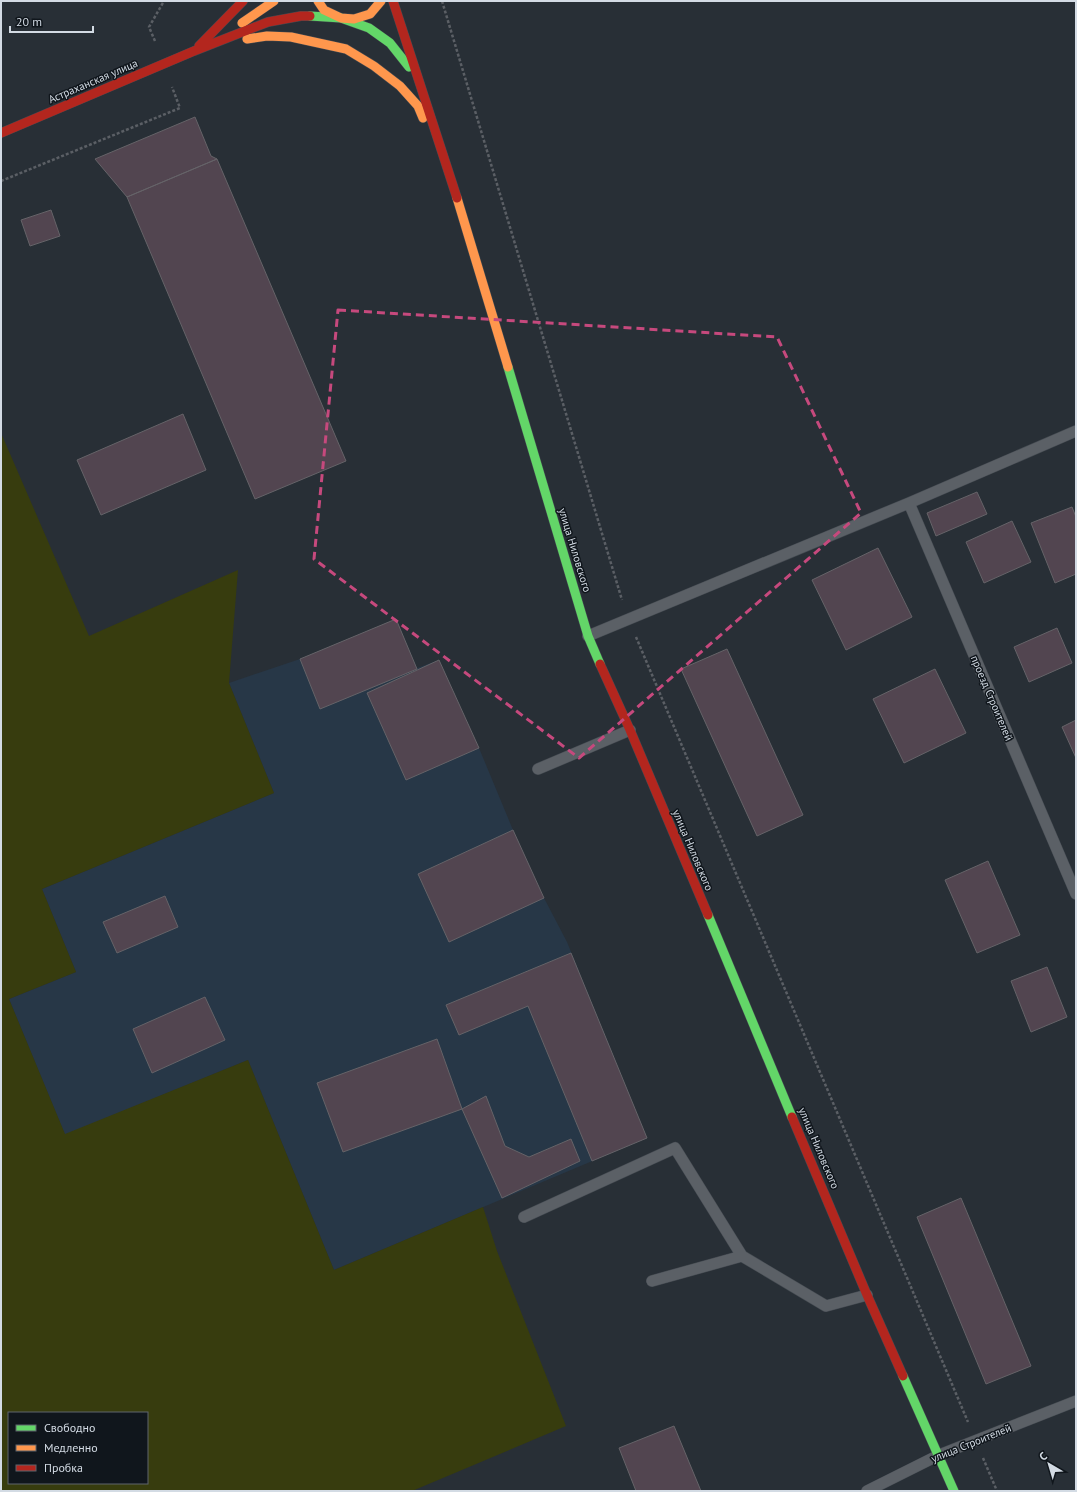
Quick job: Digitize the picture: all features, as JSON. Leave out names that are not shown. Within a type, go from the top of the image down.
[{"type":"street","points":[[194,51],[243,1]]},
{"type":"street","points":[[194,51],[262,11],[274,1]]},
{"type":"street","points":[[318,1],[324,10],[369,28],[390,43],[420,85]]},
{"type":"street","points":[[194,51],[268,22],[301,16],[354,20],[370,14],[381,1]]},
{"type":"street","points":[[393,1],[458,200]]},
{"type":"street","points":[[194,51],[241,39],[267,36],[290,37],[317,42],[346,50],[374,66],[400,86],[418,106],[458,200]]},
{"type":"street","name":"Астраханская улица","points":[[1,133],[194,51]]},
{"type":"street","name":"улица Ниловского","points":[[458,200],[588,636],[630,730],[867,1296],[954,1491]]},
{"type":"lane","points":[[588,636],[909,503],[1076,431]]},
{"type":"lane","name":"проезд Строителей","points":[[909,503],[1076,894]]},
{"type":"lane","points":[[538,769],[630,730]]},
{"type":"lane","points":[[524,1218],[675,1148],[742,1256],[826,1306],[867,1296]]},
{"type":"lane","points":[[652,1281],[742,1256]]},
{"type":"lane","name":"улица Строителей","points":[[867,1491],[939,1455],[1076,1401]]},
{"type":"path","points":[[1,181],[180,108],[150,27],[164,1]]},
{"type":"path","points":[[442,1],[628,619],[997,1491]]},
{"type":"highlighted area","points":[[338,310],[777,337],[861,513],[579,758],[314,559]]},
{"type":"shaded area","points":[[396,619],[417,668],[439,660],[479,748],[513,830],[544,898],[567,942],[647,1138],[334,1270],[248,1060],[65,1135],[9,999],[76,972],[42,889],[274,793],[229,683],[300,659]]},
{"type":"green space","points":[[1,433],[89,636],[238,570],[229,683],[274,793],[42,889],[76,972],[9,999],[65,1134],[248,1060],[334,1270],[483,1207],[497,1251],[566,1426],[412,1491],[1,1491]]},
{"type":"building","points":[[195,117],[211,156],[217,159],[127,197],[95,159]]},
{"type":"building","points":[[217,159],[346,461],[255,499],[127,197]]},
{"type":"building","points":[[51,210],[60,236],[30,246],[21,220]]},
{"type":"building","points":[[183,414],[206,470],[101,515],[77,460]]},
{"type":"building","points":[[977,492],[987,514],[936,536],[927,513]]},
{"type":"building","points":[[1072,507],[1076,517],[1076,574],[1055,583],[1031,523]]},
{"type":"building","points":[[1012,521],[1031,562],[984,583],[966,542]]},
{"type":"building","points":[[878,548],[912,617],[846,650],[812,580]]},
{"type":"building","points":[[396,619],[417,669],[320,709],[300,659]]},
{"type":"building","points":[[1057,628],[1072,663],[1029,682],[1014,647]]},
{"type":"building","points":[[727,649],[803,815],[757,836],[681,669]]},
{"type":"building","points":[[439,660],[479,748],[406,780],[367,693]]},
{"type":"building","points":[[935,669],[966,733],[904,763],[873,699]]},
{"type":"building","points":[[1076,720],[1076,758],[1062,727]]},
{"type":"building","points":[[513,830],[544,898],[449,942],[418,874]]},
{"type":"building","points":[[988,861],[1020,935],[977,953],[945,880]]},
{"type":"building","points":[[165,896],[178,927],[117,953],[103,922]]},
{"type":"building","points":[[571,953],[647,1138],[592,1161],[528,1006],[459,1035],[446,1005]]},
{"type":"building","points":[[1047,967],[1067,1017],[1031,1032],[1011,981]]},
{"type":"building","points":[[205,997],[225,1040],[152,1073],[133,1029]]},
{"type":"building","points":[[437,1039],[462,1109],[343,1152],[317,1083]]},
{"type":"building","points":[[486,1096],[505,1146],[529,1157],[571,1139],[580,1161],[502,1198],[462,1109]]},
{"type":"building","points":[[961,1198],[1031,1366],[986,1384],[917,1217]]},
{"type":"building","points":[[674,1426],[701,1491],[636,1491],[619,1448]]},
{"type":"traffic: fast","points":[[310,16],[341,18],[369,28],[390,43],[409,67]]},
{"type":"traffic: fast","points":[[508,367],[588,636],[600,664]]},
{"type":"traffic: fast","points":[[708,915],[792,1117]]},
{"type":"traffic: fast","points":[[903,1376],[954,1491]]},
{"type":"traffic: slow","points":[[242,23],[274,1]]},
{"type":"traffic: slow","points":[[318,1],[324,10],[341,18],[354,19],[370,14],[381,1]]},
{"type":"traffic: slow","points":[[247,39],[267,36],[291,37],[346,49],[374,66],[400,86],[418,106],[423,118]]},
{"type":"traffic: slow","points":[[457,198],[508,367]]},
{"type":"traffic: jam","points":[[199,46],[243,1]]},
{"type":"traffic: jam","points":[[393,1],[457,198]]},
{"type":"traffic: jam","points":[[1,133],[194,51],[268,22],[301,16],[310,16]]},
{"type":"traffic: jam","points":[[600,664],[630,730],[708,915]]},
{"type":"traffic: jam","points":[[792,1117],[903,1376]]}]
